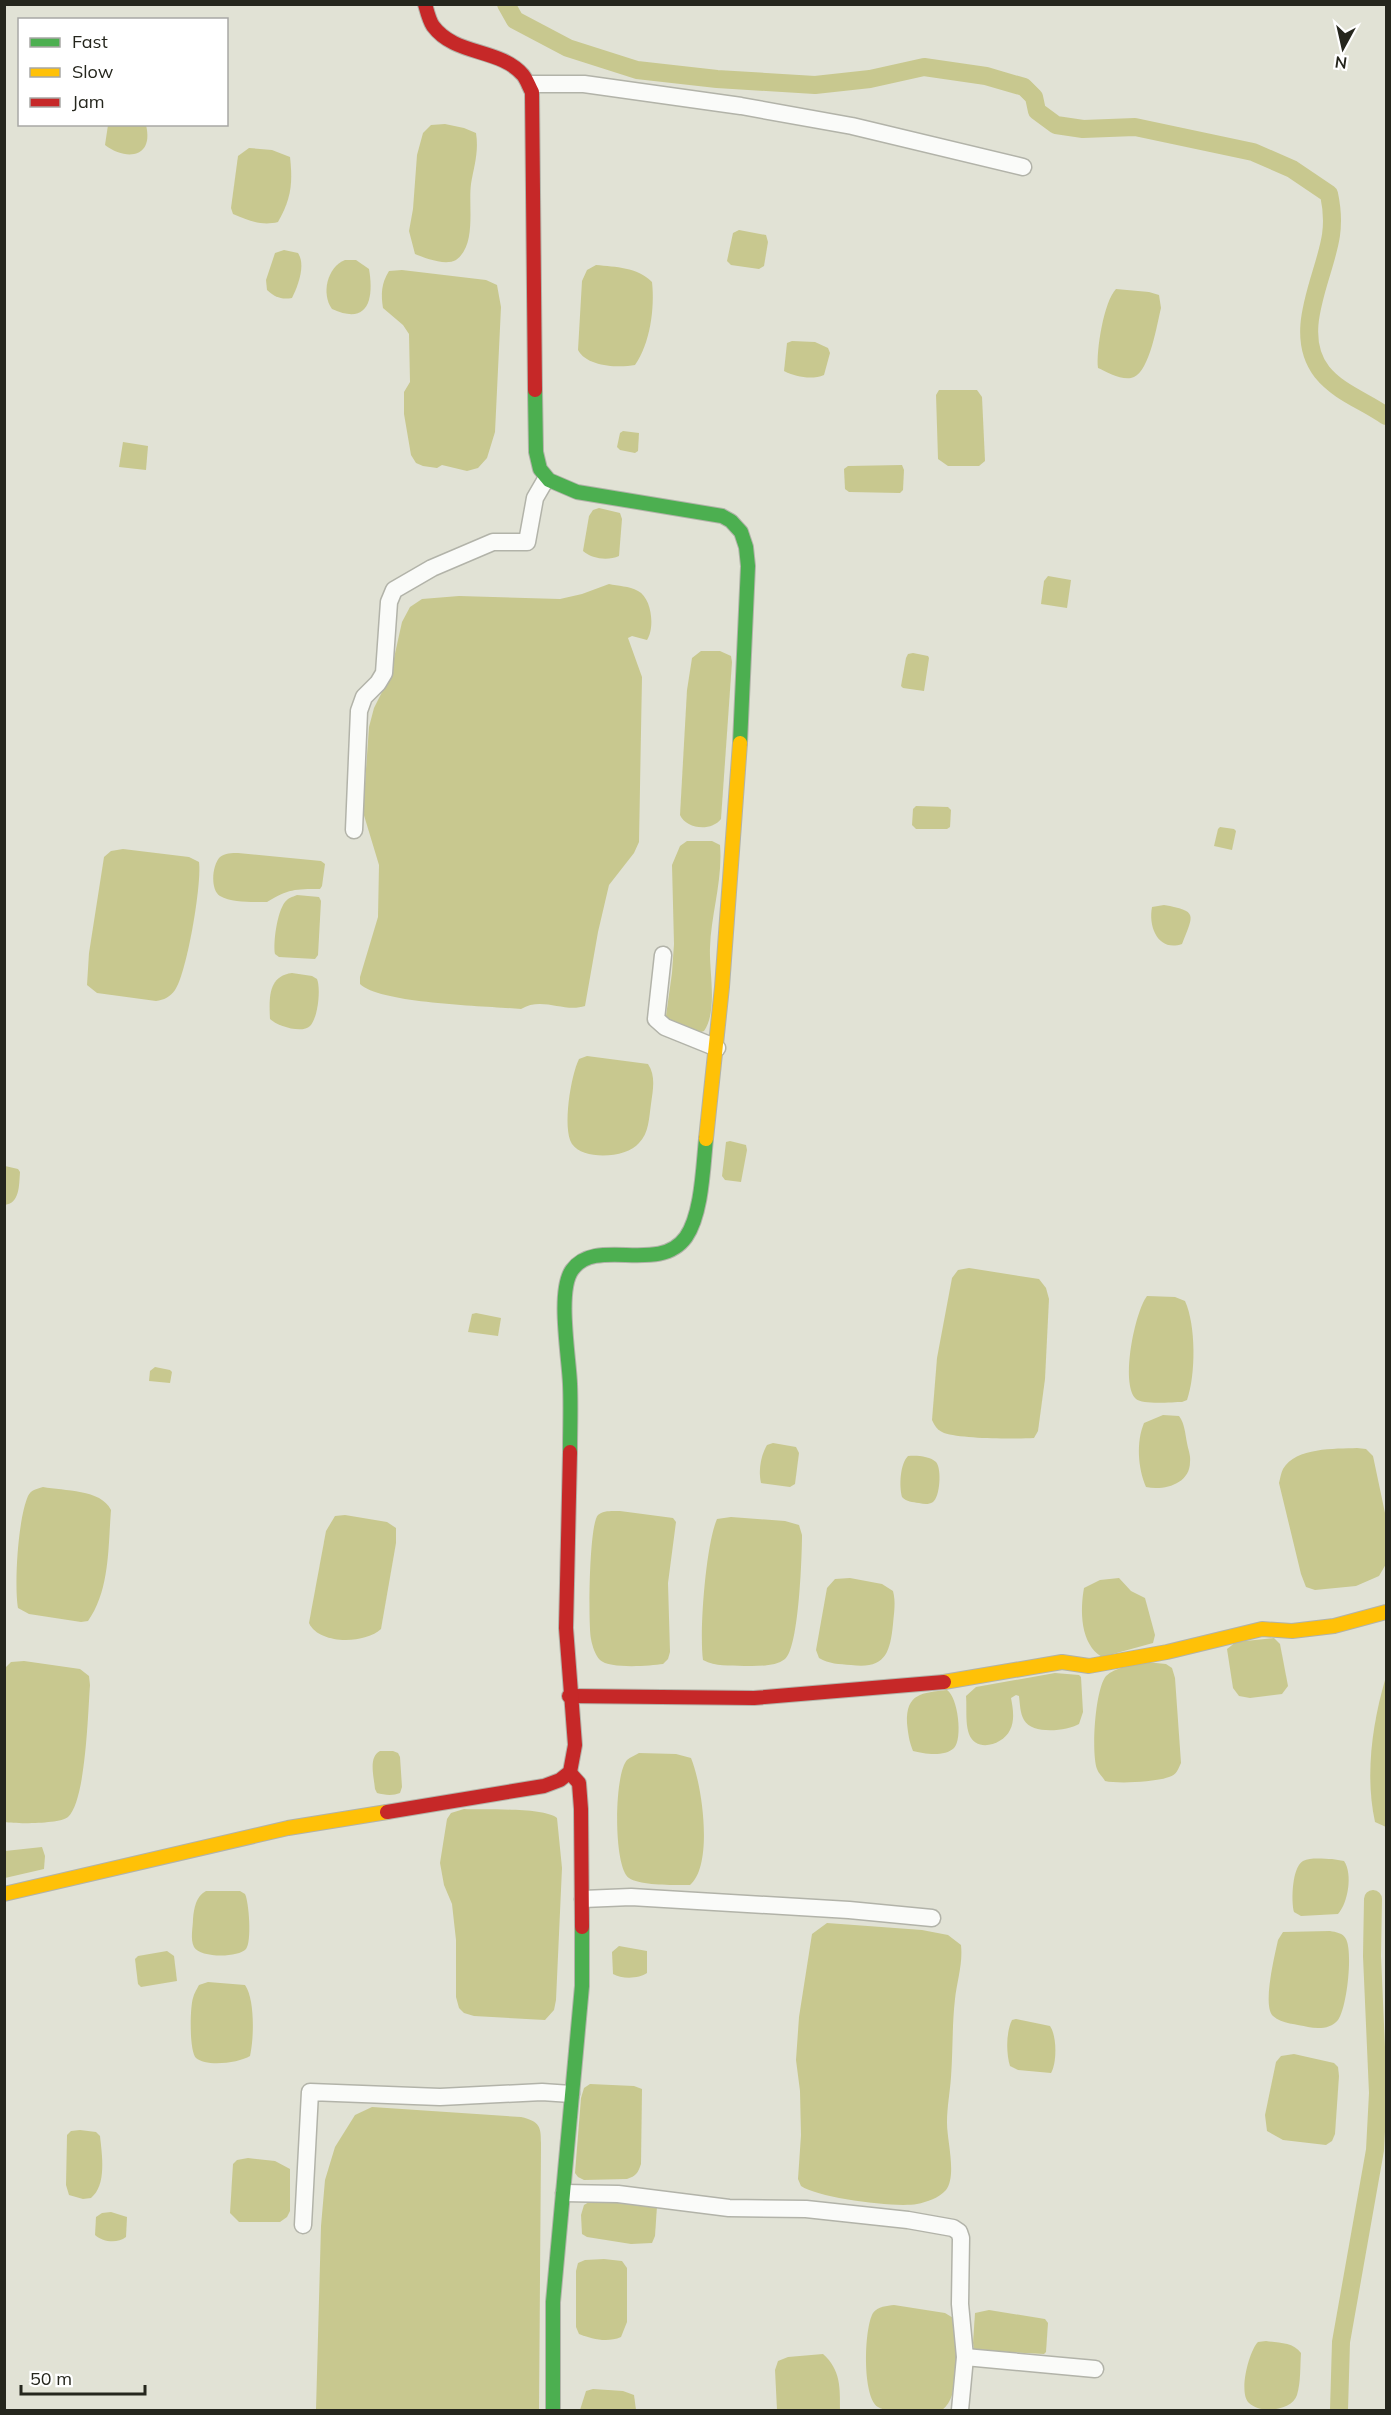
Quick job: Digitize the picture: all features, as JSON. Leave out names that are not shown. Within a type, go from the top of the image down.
[{"type":"street","points":[[425,4],[429,21],[444,39],[465,49],[505,61],[519,70],[530,84],[534,115],[538,468],[546,478],[577,492],[722,516],[734,522],[743,535],[748,574],[745,675],[717,1048],[696,1207],[685,1240],[678,1247],[656,1255],[596,1257],[581,1261],[571,1272],[568,1284],[566,1309],[570,1383],[565,1593],[569,1696],[574,1748],[570,1773]]},
{"type":"street","points":[[530,84],[584,84],[741,106],[852,126],[1023,167]]},
{"type":"street","points":[[354,830],[359,711],[364,697],[384,673],[389,602],[394,590],[432,568],[493,542],[527,542],[536,498],[546,478]]},
{"type":"street","points":[[663,955],[656,1019],[665,1027],[717,1048]]},
{"type":"street","points":[[569,1696],[754,1698],[925,1684],[1062,1662],[1089,1666],[1167,1652],[1262,1629],[1292,1631],[1313,1629],[1386,1612]]},
{"type":"street","points":[[4,1894],[288,1828],[544,1786],[570,1773]]},
{"type":"street","points":[[553,2410],[553,2302],[582,1986],[583,1899],[579,1783],[570,1773]]},
{"type":"street","points":[[583,1899],[631,1897],[849,1910],[932,1918]]},
{"type":"street","points":[[303,2225],[310,2092],[440,2097],[542,2092],[571,2094]]},
{"type":"street","points":[[564,2193],[640,2196],[729,2208],[806,2209],[908,2220],[953,2228],[959,2232],[961,2238],[960,2304],[965,2357],[960,2410]]},
{"type":"street","points":[[965,2357],[1095,2369]]},
{"type":"shaded area","points":[[445,124],[476,133],[477,146],[470,193],[470,225],[467,245],[463,253],[451,262],[435,261],[415,254],[409,231],[417,155],[423,133],[431,125]]},
{"type":"shaded area","points":[[108,126],[146,126],[146,144],[136,153],[121,153],[105,145]]},
{"type":"shaded area","points":[[249,148],[272,150],[290,157],[290,191],[278,222],[256,222],[233,214],[231,208],[238,156]]},
{"type":"shaded area","points":[[739,230],[766,235],[768,242],[764,266],[759,269],[731,265],[727,261],[733,233]]},
{"type":"shaded area","points":[[284,250],[298,253],[301,263],[297,288],[292,298],[288,299],[278,297],[267,290],[266,280],[275,253]]},
{"type":"shaded area","points":[[345,260],[356,260],[369,269],[371,290],[369,299],[361,311],[354,314],[332,309],[327,296],[330,275],[334,268]]},
{"type":"shaded area","points":[[596,265],[619,267],[640,273],[652,282],[653,303],[648,336],[635,365],[612,366],[596,363],[582,356],[578,350],[582,281],[587,270]]},
{"type":"shaded area","points":[[402,270],[486,280],[497,285],[501,307],[495,432],[487,458],[478,468],[467,471],[442,465],[437,468],[423,466],[416,463],[411,455],[404,414],[404,392],[410,382],[409,334],[403,325],[383,308],[382,298],[383,285],[389,271]]},
{"type":"shaded area","points":[[1116,289],[1159,295],[1161,308],[1149,356],[1140,373],[1130,378],[1116,376],[1098,368],[1102,327],[1108,304]]},
{"type":"shaded area","points":[[792,341],[815,342],[828,348],[830,353],[824,375],[804,377],[784,371],[787,343]]},
{"type":"shaded area","points":[[939,390],[977,390],[982,397],[985,461],[979,466],[948,466],[938,459],[936,395]]},
{"type":"shaded area","points":[[623,431],[639,433],[638,451],[635,453],[620,450],[617,447],[620,433]]},
{"type":"shaded area","points":[[123,442],[148,446],[146,470],[119,467]]},
{"type":"shaded area","points":[[902,465],[903,490],[900,493],[849,492],[845,489],[844,469],[848,466]]},
{"type":"shaded area","points":[[599,508],[620,513],[622,519],[619,556],[600,558],[583,551],[589,516],[593,510]]},
{"type":"shaded area","points":[[1048,576],[1071,580],[1067,608],[1041,604],[1044,581]]},
{"type":"shaded area","points":[[609,584],[638,591],[646,600],[651,614],[651,628],[647,640],[632,636],[628,638],[642,677],[639,842],[634,853],[609,885],[585,1006],[569,1008],[537,1004],[521,1009],[436,1003],[389,996],[372,991],[360,984],[360,977],[378,917],[379,865],[363,812],[369,727],[374,708],[390,676],[402,622],[410,607],[422,599],[459,596],[560,599]]},
{"type":"shaded area","points":[[701,651],[720,651],[731,656],[732,662],[721,819],[705,827],[693,826],[683,820],[680,815],[687,690],[692,658]]},
{"type":"shaded area","points":[[913,653],[929,658],[924,691],[901,686],[906,658],[908,654]]},
{"type":"shaded area","points":[[916,806],[948,807],[951,810],[950,827],[947,829],[916,829],[912,825],[913,809]]},
{"type":"shaded area","points":[[1220,827],[1236,831],[1232,850],[1214,846]]},
{"type":"shaded area","points":[[687,841],[712,841],[720,845],[720,871],[710,948],[711,1013],[704,1031],[698,1033],[668,1021],[666,1016],[674,944],[672,865],[680,846]]},
{"type":"shaded area","points":[[123,849],[189,857],[199,862],[196,907],[180,980],[169,996],[159,1001],[97,993],[87,985],[89,953],[104,857],[111,851]]},
{"type":"shaded area","points":[[238,853],[321,861],[325,864],[322,886],[320,889],[286,892],[267,902],[243,902],[225,898],[217,893],[213,883],[215,866],[220,857]]},
{"type":"shaded area","points":[[297,895],[319,897],[321,901],[318,955],[315,959],[279,957],[275,954],[275,935],[282,907],[286,901]]},
{"type":"shaded area","points":[[1164,905],[1183,909],[1190,916],[1191,920],[1182,944],[1167,945],[1161,941],[1154,930],[1152,907]]},
{"type":"shaded area","points":[[292,973],[317,979],[319,989],[317,1010],[313,1022],[306,1028],[290,1028],[270,1019],[270,996],[274,983],[278,978]]},
{"type":"shaded area","points":[[587,1056],[648,1064],[651,1069],[653,1088],[647,1130],[639,1143],[625,1152],[606,1156],[595,1155],[586,1153],[572,1144],[568,1126],[571,1089],[579,1059]]},
{"type":"shaded area","points":[[726,1142],[746,1145],[741,1182],[725,1180],[722,1176]]},
{"type":"shaded area","points":[[5,1166],[18,1169],[20,1172],[16,1198],[4,1205]]},
{"type":"shaded area","points":[[969,1268],[1039,1279],[1046,1288],[1049,1299],[1045,1379],[1038,1431],[1034,1438],[952,1435],[940,1431],[932,1420],[937,1358],[952,1278],[958,1270]]},
{"type":"shaded area","points":[[1147,1296],[1175,1297],[1185,1301],[1189,1311],[1194,1350],[1192,1377],[1187,1400],[1182,1402],[1140,1401],[1131,1391],[1129,1364],[1131,1348],[1142,1304]]},
{"type":"shaded area","points":[[472,1314],[501,1318],[498,1336],[468,1332]]},
{"type":"shaded area","points":[[155,1367],[172,1372],[170,1383],[149,1381],[150,1371]]},
{"type":"shaded area","points":[[1163,1415],[1179,1416],[1181,1419],[1190,1455],[1189,1470],[1181,1481],[1168,1487],[1146,1487],[1139,1455],[1141,1430],[1144,1423]]},
{"type":"shaded area","points":[[773,1443],[796,1447],[799,1453],[795,1484],[790,1487],[761,1483],[760,1468],[763,1453],[767,1445]]},
{"type":"shaded area","points":[[1327,1449],[1366,1449],[1373,1456],[1385,1513],[1386,1564],[1379,1576],[1356,1586],[1315,1590],[1306,1587],[1301,1574],[1279,1483],[1281,1474],[1289,1462],[1306,1453]]},
{"type":"shaded area","points":[[908,1456],[927,1457],[936,1462],[938,1466],[937,1495],[929,1504],[908,1501],[902,1497],[901,1475],[903,1464]]},
{"type":"shaded area","points":[[43,1487],[91,1495],[106,1503],[111,1510],[107,1568],[100,1596],[88,1621],[81,1622],[29,1614],[18,1608],[17,1568],[22,1520],[29,1494]]},
{"type":"shaded area","points":[[620,1511],[673,1518],[676,1522],[668,1583],[670,1652],[663,1664],[612,1665],[598,1658],[592,1644],[590,1574],[595,1522],[598,1515],[603,1512]]},
{"type":"shaded area","points":[[345,1515],[387,1522],[396,1528],[396,1543],[381,1629],[364,1637],[343,1640],[322,1635],[309,1623],[326,1531],[335,1516]]},
{"type":"shaded area","points":[[731,1517],[785,1521],[799,1525],[802,1546],[797,1620],[790,1651],[781,1662],[760,1666],[728,1666],[703,1660],[703,1609],[713,1531],[717,1519]]},
{"type":"shaded area","points":[[850,1578],[882,1584],[893,1591],[894,1608],[890,1644],[883,1658],[871,1665],[830,1663],[819,1658],[816,1650],[827,1588],[835,1579]]},
{"type":"shaded area","points":[[1119,1578],[1131,1591],[1145,1598],[1155,1635],[1153,1643],[1102,1657],[1089,1644],[1083,1626],[1084,1588],[1100,1580]]},
{"type":"shaded area","points":[[1274,1638],[1280,1644],[1288,1686],[1282,1694],[1250,1698],[1239,1696],[1233,1688],[1227,1649],[1236,1642]]},
{"type":"shaded area","points":[[24,1661],[80,1669],[89,1676],[87,1734],[79,1793],[68,1817],[56,1821],[5,1822],[5,1668],[11,1662]]},
{"type":"shaded area","points":[[1146,1662],[1166,1664],[1172,1668],[1175,1678],[1181,1763],[1174,1775],[1163,1779],[1105,1781],[1098,1772],[1094,1750],[1095,1721],[1102,1683],[1106,1676],[1114,1670]]},
{"type":"shaded area","points":[[1055,1673],[1081,1677],[1083,1712],[1079,1724],[1058,1730],[1034,1728],[1024,1720],[1019,1696],[1016,1695],[1011,1698],[1013,1719],[1007,1735],[990,1745],[977,1744],[972,1740],[967,1725],[966,1696],[976,1687]]},
{"type":"shaded area","points":[[1385,1680],[1386,1827],[1375,1822],[1370,1769],[1373,1733]]},
{"type":"shaded area","points":[[947,1690],[954,1701],[958,1718],[957,1743],[950,1751],[940,1754],[913,1751],[907,1723],[909,1706],[917,1696]]},
{"type":"shaded area","points":[[380,1751],[393,1751],[400,1757],[402,1787],[400,1793],[383,1794],[377,1793],[375,1789],[373,1762]]},
{"type":"shaded area","points":[[639,1753],[676,1754],[691,1758],[702,1804],[704,1843],[697,1875],[690,1885],[659,1885],[634,1881],[624,1870],[620,1857],[617,1820],[620,1783],[627,1760]]},
{"type":"shaded area","points":[[464,1809],[539,1812],[557,1818],[562,1868],[556,2000],[554,2010],[545,2020],[474,2016],[464,2013],[459,2008],[456,1997],[456,1940],[452,1904],[444,1885],[440,1863],[447,1819],[451,1813]]},
{"type":"shaded area","points":[[42,1847],[45,1856],[44,1869],[5,1878],[5,1851]]},
{"type":"shaded area","points":[[1310,1859],[1344,1861],[1349,1881],[1347,1896],[1338,1914],[1301,1916],[1294,1912],[1293,1885],[1299,1864]]},
{"type":"shaded area","points":[[206,1891],[240,1891],[245,1894],[249,1913],[249,1939],[246,1949],[242,1952],[211,1955],[198,1951],[194,1947],[193,1915],[198,1899]]},
{"type":"shaded area","points":[[827,1923],[922,1930],[948,1935],[961,1945],[947,2117],[951,2176],[946,2190],[929,2201],[892,2205],[858,2201],[810,2190],[801,2186],[798,2179],[801,2135],[800,2091],[796,2060],[799,2017],[812,1934]]},
{"type":"shaded area","points":[[1330,1931],[1345,1937],[1349,1955],[1346,1993],[1338,2020],[1328,2027],[1316,2028],[1277,2019],[1270,2010],[1269,1991],[1278,1940],[1283,1932]]},
{"type":"shaded area","points":[[619,1946],[647,1951],[647,1973],[630,1978],[613,1974],[612,1952]]},
{"type":"shaded area","points":[[167,1951],[174,1956],[177,1981],[141,1987],[138,1984],[135,1959],[138,1956]]},
{"type":"shaded area","points":[[208,1982],[245,1985],[252,2009],[253,2030],[250,2056],[238,2061],[223,2063],[201,2061],[196,2058],[191,2038],[192,2003],[199,1985]]},
{"type":"shaded area","points":[[1012,2020],[1050,2026],[1054,2036],[1055,2050],[1051,2073],[1018,2070],[1010,2066],[1007,2049],[1008,2036]]},
{"type":"shaded area","points":[[1294,2054],[1334,2063],[1338,2067],[1335,2134],[1332,2141],[1326,2145],[1283,2140],[1267,2131],[1265,2115],[1276,2062],[1281,2056]]},
{"type":"shaded area","points":[[590,2084],[634,2086],[642,2089],[641,2164],[636,2174],[630,2178],[584,2180],[575,2173],[581,2098],[584,2088]]},
{"type":"shaded area","points":[[372,2107],[521,2117],[533,2121],[539,2127],[541,2141],[539,2410],[316,2410],[321,2226],[325,2180],[335,2147],[355,2115]]},
{"type":"shaded area","points":[[71,2131],[96,2132],[100,2136],[102,2161],[101,2178],[96,2192],[91,2198],[83,2199],[69,2195],[66,2185],[67,2135]]},
{"type":"shaded area","points":[[248,2158],[275,2161],[290,2169],[290,2211],[287,2217],[280,2222],[239,2222],[230,2213],[233,2164],[237,2160]]},
{"type":"shaded area","points":[[589,2202],[637,2202],[657,2206],[655,2236],[652,2243],[631,2244],[587,2237],[582,2234],[581,2215],[584,2205]]},
{"type":"shaded area","points":[[111,2212],[127,2217],[126,2237],[118,2241],[106,2241],[95,2235],[96,2217],[102,2213]]},
{"type":"shaded area","points":[[585,2260],[622,2261],[627,2268],[627,2322],[621,2337],[610,2340],[594,2339],[579,2334],[576,2327],[578,2263]]},
{"type":"shaded area","points":[[894,2305],[945,2313],[955,2319],[957,2354],[955,2381],[953,2393],[942,2410],[891,2411],[878,2407],[873,2401],[869,2390],[866,2362],[870,2321],[877,2309]]},
{"type":"shaded area","points":[[989,2310],[1045,2319],[1048,2323],[1046,2352],[1044,2354],[974,2350],[975,2313]]},
{"type":"shaded area","points":[[1258,2342],[1290,2345],[1301,2353],[1297,2395],[1289,2405],[1268,2410],[1260,2409],[1249,2403],[1244,2391],[1251,2354]]},
{"type":"shaded area","points":[[823,2354],[836,2373],[840,2410],[777,2410],[775,2370],[778,2361],[788,2357]]},
{"type":"shaded area","points":[[593,2389],[623,2391],[634,2395],[636,2410],[580,2410],[586,2391]]},
{"type":"waterway","points":[[506,4],[515,20],[568,48],[637,70],[717,79],[815,85],[870,79],[924,67],[986,76],[1024,87],[1034,97],[1037,111],[1056,125],[1083,129],[1135,127],[1253,152],[1292,169],[1329,194],[1331,209],[1331,235],[1310,322],[1309,340],[1313,356],[1322,372],[1336,386],[1386,416]]},
{"type":"waterway","points":[[1339,2410],[1341,2342],[1375,2150],[1378,2093],[1372,1956],[1373,1899]]},
{"type":"traffic: fast","points":[[535,390],[536,452],[540,469],[549,480],[577,492],[722,516],[731,521],[741,532],[746,547],[748,566],[740,743]]},
{"type":"traffic: fast","points":[[570,1452],[570,1384],[565,1293],[572,1270],[583,1260],[596,1256],[660,1253],[674,1248],[686,1237],[699,1203],[706,1139]]},
{"type":"traffic: fast","points":[[553,2410],[553,2302],[582,1986],[582,1927]]},
{"type":"traffic: slow","points":[[706,1139],[722,987],[740,743]]},
{"type":"traffic: slow","points":[[944,1682],[1062,1662],[1089,1666],[1167,1652],[1262,1629],[1292,1631],[1334,1626],[1386,1612]]},
{"type":"traffic: slow","points":[[4,1894],[288,1828],[387,1812]]},
{"type":"traffic: jam","points":[[425,4],[433,26],[442,36],[453,43],[513,66],[526,79],[532,92],[535,390]]},
{"type":"traffic: jam","points":[[387,1812],[544,1786],[560,1780],[570,1772],[575,1745],[566,1628],[570,1452]]},
{"type":"traffic: jam","points":[[569,1696],[754,1698],[944,1682]]},
{"type":"traffic: jam","points":[[570,1773],[579,1783],[582,1927]]}]
